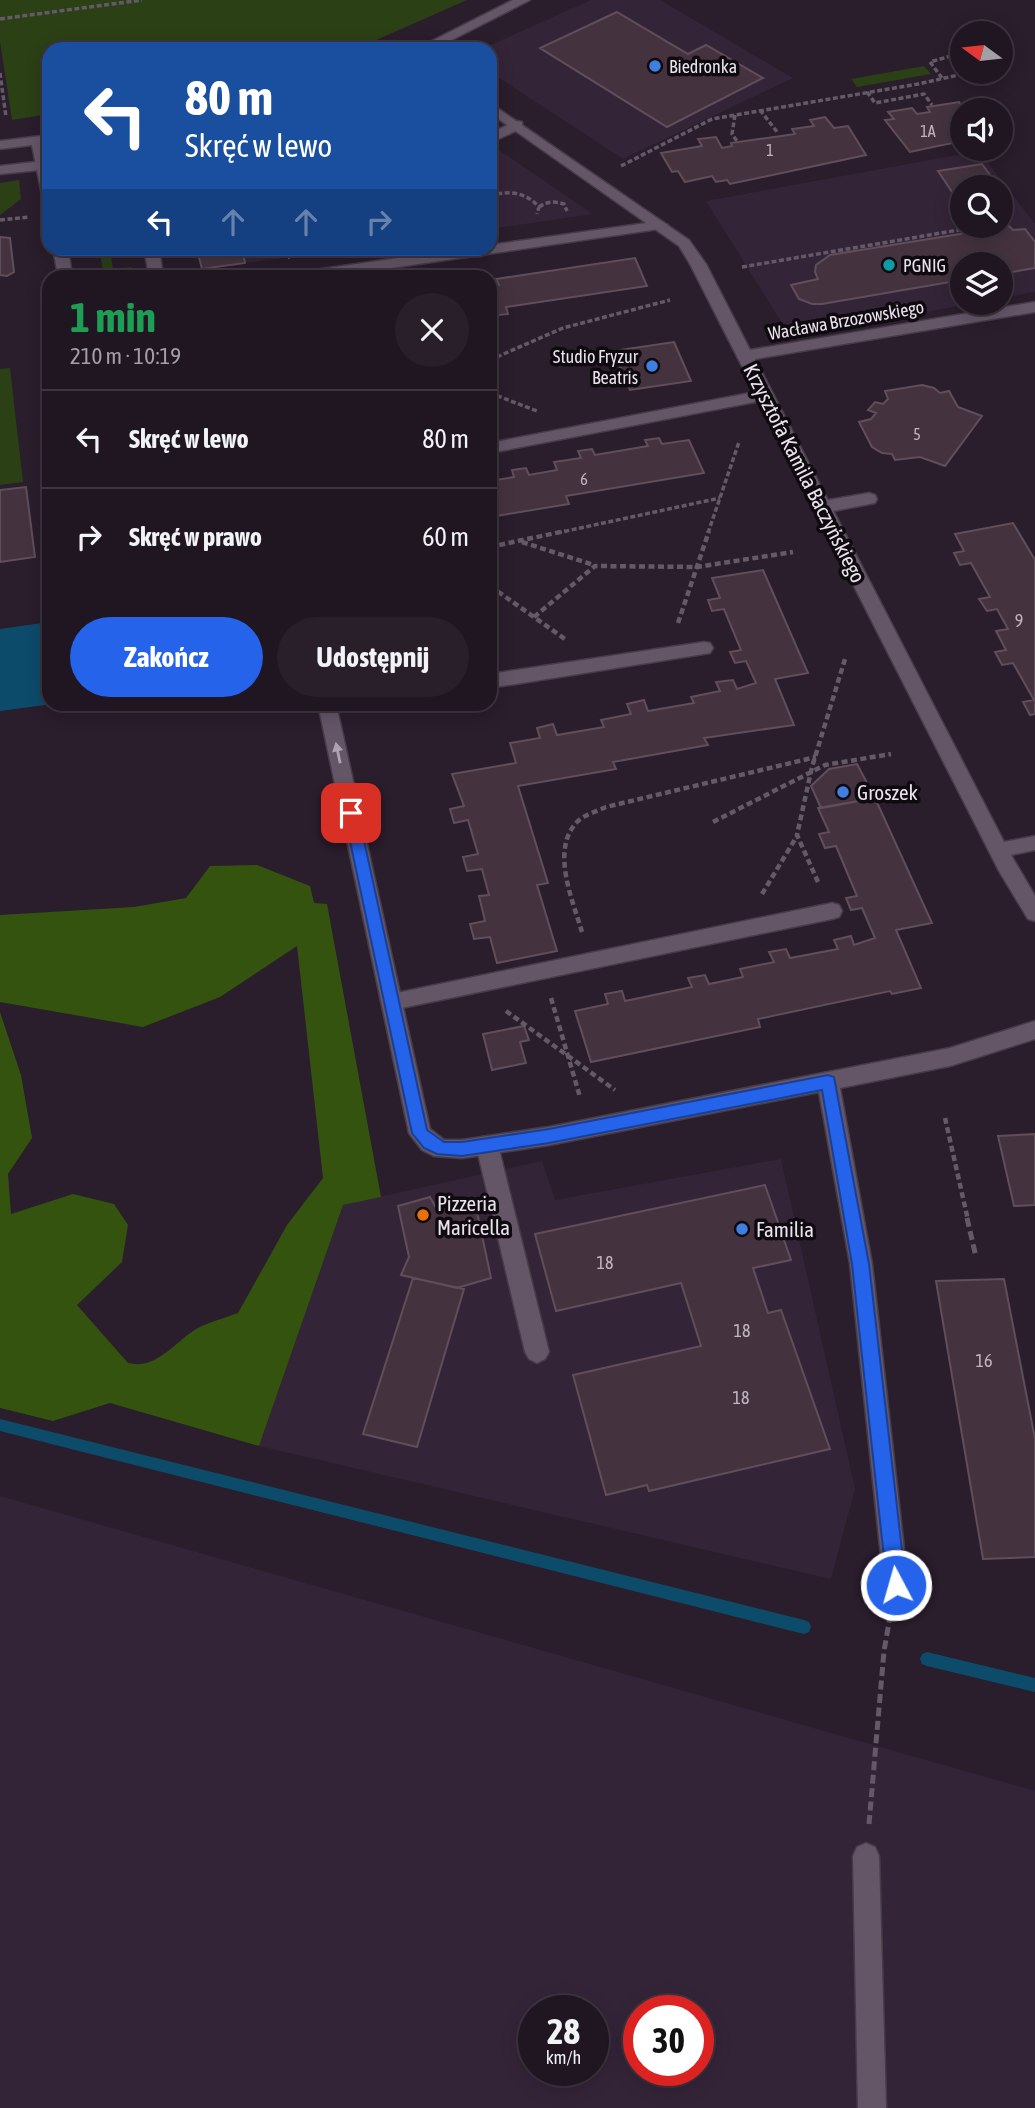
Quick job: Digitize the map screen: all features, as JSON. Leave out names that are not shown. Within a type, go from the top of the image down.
[{"type":"street","points":[[437,42],[523,0]]},
{"type":"street","name":"Krzysztofa Kamila Baczyńskiego","points":[[497,112],[684,243],[698,264],[999,850],[1035,913]]},
{"type":"street","points":[[497,135],[517,125]]},
{"type":"street","points":[[0,145],[42,139]]},
{"type":"street","points":[[0,170],[42,167]]},
{"type":"street","points":[[497,249],[661,225]]},
{"type":"street","points":[[350,270],[446,256]]},
{"type":"street","name":"Wacława Brzozowskiego","points":[[745,356],[1035,307]]},
{"type":"street","points":[[497,447],[765,395]]},
{"type":"street","points":[[823,507],[869,499]]},
{"type":"street","points":[[497,680],[704,648]]},
{"type":"street","points":[[332,711],[420,1133],[430,1143],[442,1149],[487,1145],[828,1082],[950,1057],[1035,1030]]},
{"type":"street","points":[[999,850],[1035,843]]},
{"type":"street","points":[[392,1002],[832,911]]},
{"type":"street","points":[[828,1082],[861,1264],[896,1585]]},
{"type":"street","points":[[487,1145],[537,1352]]},
{"type":"street","points":[[866,1856],[872,2108]]},
{"type":"path","points":[[0,19],[142,0]]},
{"type":"path","points":[[942,78],[930,62],[950,56]]},
{"type":"path","points":[[0,73],[7,121]]},
{"type":"path","points":[[596,180],[712,118],[950,76]]},
{"type":"path","points":[[915,84],[932,106]]},
{"type":"path","points":[[867,92],[875,103],[923,94]]},
{"type":"path","points":[[760,110],[778,133]]},
{"type":"path","points":[[735,115],[732,134],[737,141]]},
{"type":"path","points":[[497,195],[513,192],[527,196],[539,207],[532,220]]},
{"type":"path","points":[[0,220],[29,217]]},
{"type":"path","points":[[742,267],[950,231]]},
{"type":"path","points":[[497,357],[563,328],[670,300]]},
{"type":"path","points":[[668,654],[739,442]]},
{"type":"path","points":[[497,546],[720,498]]},
{"type":"path","points":[[520,541],[595,566],[697,567],[793,552]]},
{"type":"path","points":[[534,617],[595,566]]},
{"type":"path","points":[[497,591],[600,664]]},
{"type":"path","points":[[741,930],[797,835],[811,774],[845,659]]},
{"type":"path","points":[[713,822],[825,765],[891,754]]},
{"type":"path","points":[[590,961],[565,857],[569,833],[576,823],[606,807],[816,757]]},
{"type":"path","points":[[797,835],[832,911]]},
{"type":"path","points":[[543,971],[582,1106]]},
{"type":"path","points":[[471,985],[625,1098]]},
{"type":"path","points":[[945,1118],[976,1257]]},
{"type":"path","points":[[866,1856],[884,1651],[896,1585]]},
{"type":"shaded area","points":[[591,0],[660,0],[793,78],[623,159],[497,77],[497,42]]},
{"type":"shaded area","points":[[497,149],[593,214],[497,228]]},
{"type":"shaded area","points":[[950,156],[950,161],[987,161],[997,175],[950,175],[950,238],[1013,238],[1013,195],[1035,224],[1035,292],[1013,296],[1013,252],[950,252],[950,308],[790,336],[706,201]]},
{"type":"shaded area","points":[[199,256],[297,256],[202,269]]},
{"type":"shaded area","points":[[781,1159],[855,1489],[831,1579],[259,1446],[343,1205],[542,1161],[555,1200]]},
{"type":"shaded area","points":[[0,1496],[1035,1791],[1035,2108],[0,2108]]},
{"type":"green space","points":[[0,0],[467,0],[372,42],[42,42],[42,115],[12,120],[0,42]]},
{"type":"green space","points":[[924,66],[931,74],[857,87],[851,79]]},
{"type":"green space","points":[[19,180],[21,199],[0,215],[0,183]]},
{"type":"green space","points":[[100,256],[111,256],[113,269],[132,267],[131,270],[103,270]]},
{"type":"green space","points":[[10,368],[23,482],[0,485],[0,369]]},
{"type":"green space","points":[[257,865],[310,886],[314,903],[327,904],[381,1197],[343,1205],[259,1446],[110,1403],[53,1421],[0,1408],[0,1012],[21,1075],[32,1138],[8,1174],[11,1214],[73,1194],[114,1204],[128,1225],[122,1262],[77,1305],[128,1363],[147,1363],[156,1359],[196,1329],[238,1313],[287,1225],[323,1178],[297,946],[220,997],[143,1027],[0,1002],[0,915],[134,907],[186,898],[210,866]]},
{"type":"water","points":[[42,623],[42,705],[0,711],[0,629]]},
{"type":"building","name":"Biedronka","points":[[617,12],[688,54],[706,45],[763,78],[667,127],[540,48]]},
{"type":"building","points":[[950,103],[950,144],[910,152],[885,120],[894,119],[888,112],[912,108],[917,114],[930,112],[927,107]]},
{"type":"building","points":[[825,117],[834,128],[848,126],[866,155],[730,184],[727,180],[716,182],[712,176],[685,182],[678,171],[672,172],[661,153],[702,146],[698,139],[716,137],[722,148],[732,146],[731,143],[795,134],[792,129],[814,126],[810,120]]},
{"type":"building","points":[[982,164],[990,175],[950,175],[950,189],[938,171]]},
{"type":"building","name":"PGNIG","points":[[1025,229],[1035,242],[1035,268],[1013,272],[1013,252],[950,252],[950,282],[822,304],[812,304],[799,299],[791,285],[818,279],[816,265],[830,255],[950,236],[950,238],[1013,238],[1013,230]]},
{"type":"building","points":[[0,237],[10,238],[14,272],[7,276],[0,275]]},
{"type":"building","points":[[199,256],[244,256],[245,263],[202,269]]},
{"type":"building","points":[[635,258],[647,286],[506,307],[508,314],[497,315],[497,279]]},
{"type":"building","name":"Studio Fryzur Beatris","points":[[674,342],[691,381],[630,390],[613,351]]},
{"type":"building","points":[[922,385],[934,388],[940,393],[949,391],[958,407],[982,416],[945,466],[920,457],[895,460],[892,454],[882,453],[872,447],[859,422],[871,419],[876,413],[868,410],[875,402],[883,404],[888,399],[885,391]]},
{"type":"building","points":[[659,438],[662,444],[689,440],[704,473],[566,496],[569,504],[497,516],[497,480],[514,477],[512,470],[526,468],[529,475],[557,470],[554,462],[581,458],[578,451],[592,449],[595,455],[648,446],[645,440]]},
{"type":"building","points":[[26,487],[35,557],[0,562],[0,490]]},
{"type":"building","points":[[1013,523],[1035,560],[1035,714],[1030,715],[1023,702],[1034,700],[1013,663],[1002,665],[995,652],[1006,650],[996,631],[1008,629],[997,609],[987,611],[979,599],[990,597],[971,563],[960,565],[954,553],[964,551],[955,534]]},
{"type":"building","points":[[763,570],[808,673],[775,679],[794,725],[704,738],[708,745],[613,762],[616,769],[518,786],[548,883],[537,885],[557,951],[497,963],[490,937],[474,939],[470,924],[485,921],[479,896],[489,895],[482,869],[467,871],[463,857],[478,854],[468,820],[454,823],[450,809],[464,806],[452,774],[516,763],[510,743],[540,738],[537,728],[553,724],[557,735],[604,727],[601,720],[631,714],[627,704],[644,700],[648,711],[694,703],[691,697],[720,691],[716,682],[733,680],[737,689],[756,683],[746,661],[735,663],[730,652],[741,650],[724,609],[712,611],[708,600],[720,598],[712,578]]},
{"type":"building","name":"Groszek","points":[[857,764],[875,798],[821,808],[811,786],[829,769]]},
{"type":"building","points":[[875,798],[932,923],[896,930],[921,988],[892,994],[890,991],[758,1019],[760,1027],[591,1062],[575,1011],[608,1004],[605,994],[622,991],[625,1001],[692,987],[688,978],[705,975],[709,984],[743,977],[740,969],[774,962],[769,952],[786,949],[790,958],[838,949],[834,940],[851,936],[854,945],[875,938],[862,908],[851,910],[846,898],[857,896],[836,846],[825,848],[819,834],[829,832],[818,808]]},
{"type":"building","points":[[524,1026],[529,1040],[520,1042],[526,1063],[492,1070],[483,1034]]},
{"type":"building","points":[[1035,1134],[1035,1205],[1014,1206],[998,1136]]},
{"type":"building","points":[[765,1185],[791,1260],[753,1268],[768,1313],[781,1310],[830,1449],[649,1491],[647,1485],[606,1495],[573,1375],[701,1346],[681,1283],[556,1311],[535,1234]]},
{"type":"building","points":[[430,1197],[435,1206],[458,1198],[462,1209],[476,1207],[491,1278],[457,1288],[401,1275],[409,1257],[398,1206]]},
{"type":"building","points":[[413,1278],[464,1289],[417,1447],[363,1434]]},
{"type":"building","points":[[1004,1279],[1035,1439],[1035,1557],[983,1559],[936,1281]]},
{"type":"waterway","points":[[0,1425],[804,1627]]},
{"type":"waterway","points":[[927,1659],[1035,1685]]},
{"type":"place","name":"Biedronka","points":[[655,66]]},
{"type":"place","name":"PGNIG","points":[[889,265]]},
{"type":"place","name":"Studio Fryzur Beatris","points":[[652,366]]},
{"type":"place","name":"Groszek","points":[[843,792]]},
{"type":"place","name":"Pizzeria Maricella","points":[[423,1215]]},
{"type":"place","name":"Familia","points":[[742,1229]]},
{"type":"route","points":[[351,813],[420,1133],[430,1143],[442,1149],[462,1149],[549,1136],[828,1082],[861,1264],[896,1585]]}]
